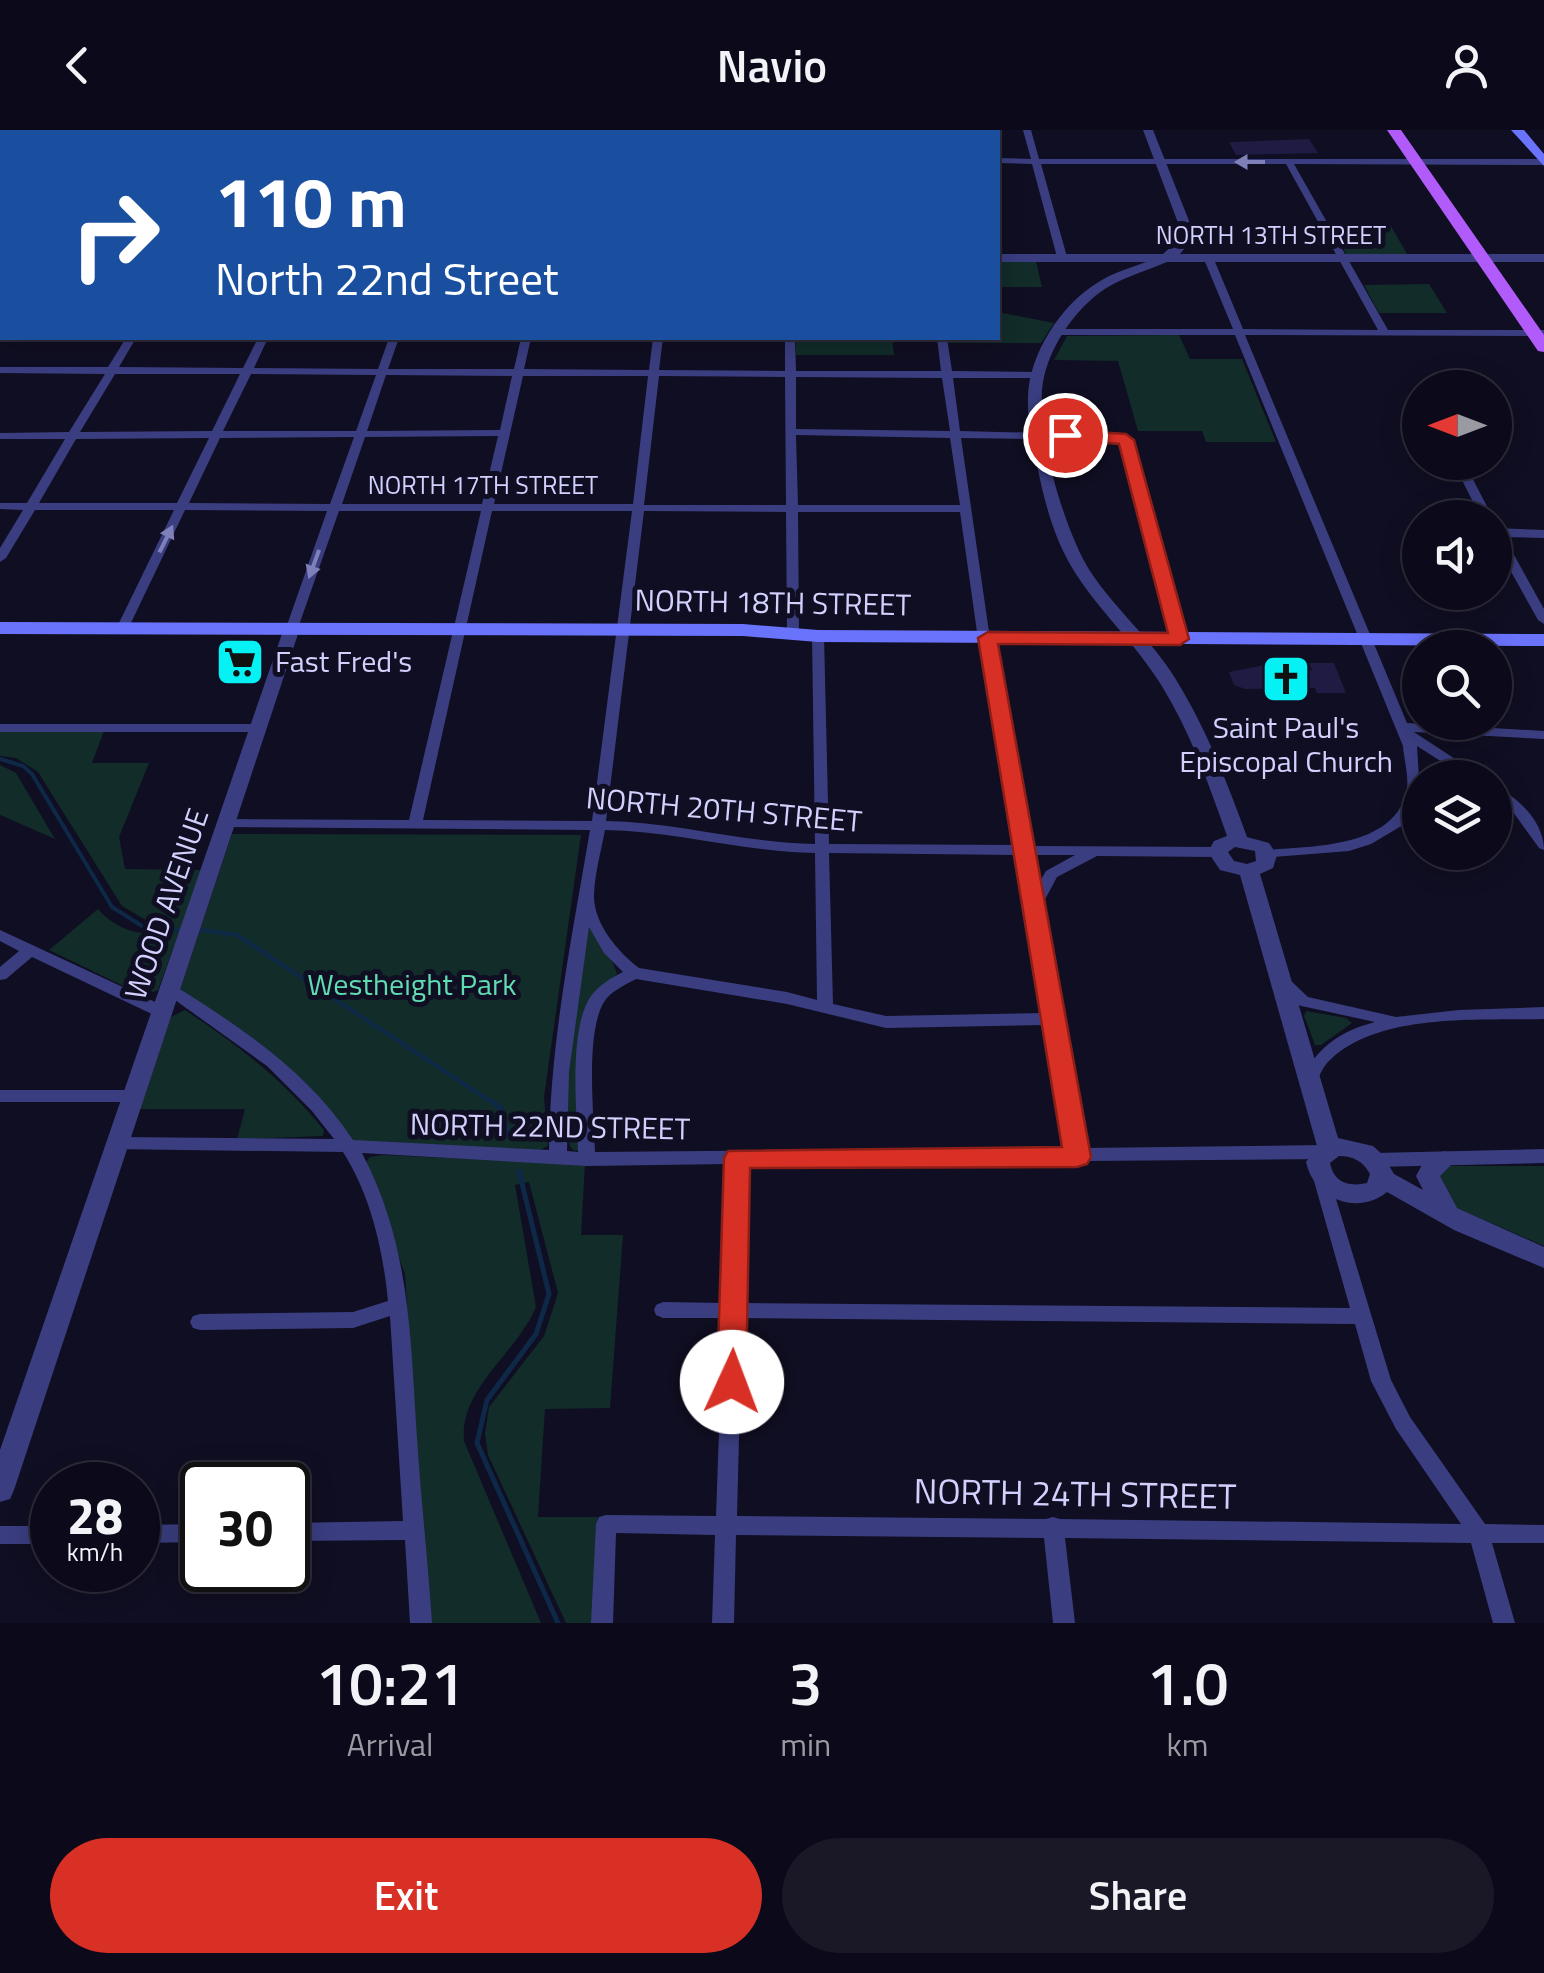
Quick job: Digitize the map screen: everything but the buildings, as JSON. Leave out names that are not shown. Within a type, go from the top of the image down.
[{"type":"main road","points":[[1394,130],[1541,338]]},
{"type":"main road","points":[[1518,130],[1544,162]]},
{"type":"main road","name":"NORTH 18TH STREET","points":[[0,628],[1544,640]]},
{"type":"street","points":[[1027,130],[1062,258]]},
{"type":"street","points":[[1148,130],[1187,226],[1186,244],[1192,252],[1208,258],[1402,727]]},
{"type":"street","points":[[1000,161],[1544,162]]},
{"type":"street","points":[[1289,162],[1384,332]]},
{"type":"street","points":[[1186,244],[1164,258],[1127,271],[1080,302],[1058,332],[1037,375],[1038,434],[1060,530],[1072,555],[1180,701],[1238,840]]},
{"type":"street","name":"NORTH 13TH STREET","points":[[1000,258],[1544,258]]},
{"type":"street","points":[[1110,258],[1127,264],[1127,271]]},
{"type":"street","points":[[1058,332],[1384,332],[1541,338]]},
{"type":"street","points":[[2,551],[130,340]]},
{"type":"street","points":[[124,627],[262,340]]},
{"type":"street","name":"WOOD AVENUE","points":[[0,1490],[393,340]]},
{"type":"street","points":[[415,824],[526,340]]},
{"type":"street","points":[[558,1158],[558,1065],[598,825],[658,340]]},
{"type":"street","points":[[790,340],[793,633]]},
{"type":"street","points":[[942,340],[983,632],[988,638],[1036,904],[1077,1157]]},
{"type":"street","points":[[0,370],[1037,375]]},
{"type":"street","points":[[0,436],[502,432]]},
{"type":"street","points":[[791,432],[1124,437],[1180,639]]},
{"type":"street","name":"NORTH 17TH STREET","points":[[0,506],[966,508]]},
{"type":"street","points":[[1512,533],[1544,534]]},
{"type":"street","points":[[1512,563],[1544,620]]},
{"type":"street","points":[[818,636],[825,1009]]},
{"type":"street","points":[[0,728],[258,728]]},
{"type":"street","points":[[1512,733],[1544,735]]},
{"type":"street","points":[[1268,855],[1262,868],[1250,871],[1227,866],[1218,852],[1224,843],[1238,840],[1257,844],[1268,855],[1344,848],[1366,842],[1400,818],[1411,803],[1415,781],[1407,740]]},
{"type":"street","points":[[1414,740],[1445,760]]},
{"type":"street","points":[[1512,807],[1533,826],[1544,845]]},
{"type":"street","points":[[1512,810],[1533,826]]},
{"type":"street","name":"NORTH 20TH STREET","points":[[225,824],[634,826],[786,848],[1218,852]]},
{"type":"street","points":[[1036,904],[1051,874],[1065,864],[1100,851],[1135,849]]},
{"type":"street","points":[[1250,871],[1337,1191],[1444,1160],[1544,1156]]},
{"type":"street","points":[[584,896],[598,938],[615,959],[634,973],[788,998],[886,1022],[1052,1020]]},
{"type":"street","points":[[0,935],[30,950],[213,1017],[285,1074],[327,1117],[350,1149],[386,1238],[400,1296],[421,1623]]},
{"type":"street","points":[[0,975],[30,950]]},
{"type":"street","points":[[1275,969],[1284,985],[1303,1002],[1404,1022]]},
{"type":"street","points":[[587,1159],[584,1074],[594,1005],[600,996],[634,973]]},
{"type":"street","points":[[1311,1092],[1322,1058],[1341,1042],[1368,1030],[1404,1022],[1544,1013]]},
{"type":"street","points":[[0,1096],[133,1096]]},
{"type":"street","name":"NORTH 22ND STREET","points":[[117,1144],[328,1146],[587,1159],[1282,1155],[1329,1160]]},
{"type":"street","points":[[723,1623],[737,1158]]},
{"type":"street","points":[[1329,1160],[1443,1220],[1455,1218]]},
{"type":"street","points":[[1329,1160],[1336,1220],[1381,1381],[1403,1423],[1478,1533],[1504,1623]]},
{"type":"street","points":[[1444,1160],[1430,1168],[1428,1176],[1433,1193],[1455,1218],[1544,1258]]},
{"type":"street","points":[[1336,1220],[1373,1180]]},
{"type":"street","points":[[200,1322],[353,1320],[398,1306]]},
{"type":"street","points":[[663,1310],[1362,1316]]},
{"type":"street","name":"NORTH 24TH STREET","points":[[602,1623],[606,1524],[1544,1534]]},
{"type":"street","points":[[1053,1526],[1064,1623]]},
{"type":"street","points":[[310,1532],[413,1530]]},
{"type":"street","points":[[0,1536],[30,1535]]},
{"type":"green space","points":[[1388,221],[1407,254],[1347,255],[1327,222]]},
{"type":"green space","points":[[1000,261],[1036,261],[1042,287],[1000,287]]},
{"type":"green space","points":[[1429,284],[1447,313],[1379,313],[1364,285]]},
{"type":"green space","points":[[1000,312],[1054,323],[1041,343],[947,340],[1000,340]]},
{"type":"green space","points":[[1179,335],[1190,359],[1242,359],[1276,442],[1206,442],[1202,431],[1138,431],[1118,361],[1054,360],[1067,336]]},
{"type":"green space","points":[[796,340],[892,340],[894,355],[796,355]]},
{"type":"green space","points":[[104,731],[92,763],[149,763],[119,837],[125,869],[202,870],[158,990],[144,996],[49,950],[98,909],[120,927],[136,932],[164,934],[169,924],[149,922],[122,906],[38,772],[16,758],[0,756],[0,732]]},
{"type":"green space","points":[[0,765],[16,773],[55,839],[0,815]]},
{"type":"green space","name":"Westheight Park","points":[[232,834],[581,835],[544,1097],[548,1146],[540,1150],[353,1143],[297,1077],[268,1050],[180,989]]},
{"type":"green space","points":[[589,924],[617,974],[594,996],[579,1150],[574,1151],[567,1137],[566,1080]]},
{"type":"green space","points":[[185,1010],[276,1079],[324,1130],[323,1136],[237,1139],[245,1109],[139,1109],[169,1018]]},
{"type":"green space","points":[[1306,1011],[1346,1018],[1352,1023],[1321,1045],[1315,1045],[1304,1016]]},
{"type":"green space","points":[[370,1157],[585,1164],[581,1235],[623,1235],[610,1408],[545,1409],[538,1517],[598,1517],[594,1623],[566,1623],[488,1455],[485,1433],[489,1407],[544,1336],[558,1293],[529,1182],[515,1185],[536,1307],[470,1404],[464,1441],[541,1623],[427,1623],[405,1274],[365,1163]]},
{"type":"green space","points":[[1447,1166],[1544,1166],[1544,1246],[1452,1206],[1437,1173]]},
{"type":"waterway","points":[[0,759],[23,766],[32,774],[112,907],[142,926],[179,930]]},
{"type":"waterway","points":[[201,930],[237,935],[496,1105]]},
{"type":"waterway","points":[[493,1102],[501,1109],[510,1137]]},
{"type":"waterway","points":[[519,1171],[549,1294],[536,1334],[487,1400],[477,1443],[558,1623]]},
{"type":"place","name":"Fast Fred's","points":[[240,662]]},
{"type":"place","name":"Saint Paul's Episcopal Church","points":[[1286,679]]},
{"type":"route","points":[[732,1382],[737,1158],[1077,1157],[988,638],[1180,639],[1126,440],[1119,436],[1065,435]]}]
